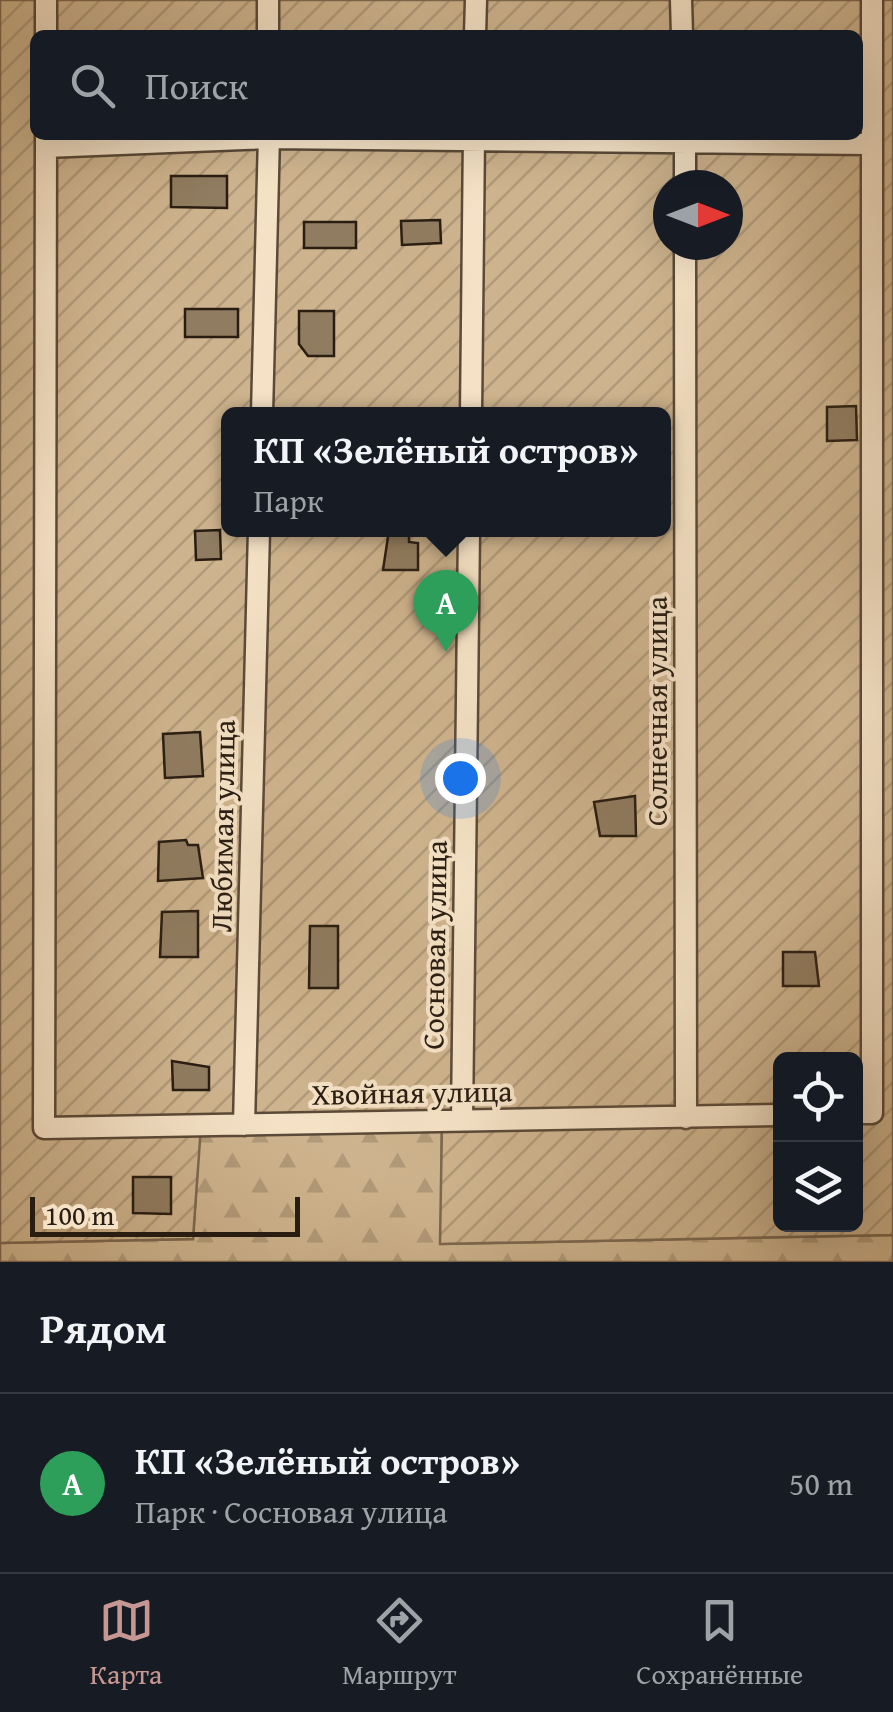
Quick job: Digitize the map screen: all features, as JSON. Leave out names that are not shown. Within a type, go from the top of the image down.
[{"type":"street","points":[[46,0],[46,30]]},
{"type":"street","points":[[268,0],[268,30]]},
{"type":"street","points":[[475,30],[476,0]]},
{"type":"street","points":[[682,0],[682,30]]},
{"type":"street","points":[[864,1113],[872,0]]},
{"type":"street","points":[[46,141],[102,140]]},
{"type":"street","points":[[262,407],[268,140]]},
{"type":"street","points":[[470,407],[474,140]]},
{"type":"street","points":[[685,140],[685,170]]},
{"type":"street","points":[[747,140],[872,144]]},
{"type":"street","name":"Хвойная улица","points":[[46,141],[44,1128],[773,1115]]},
{"type":"street","name":"Солнечная улица","points":[[685,260],[686,1118]]},
{"type":"street","name":"Любимая улица","points":[[244,1125],[259,537]]},
{"type":"street","name":"Сосновая улица","points":[[462,1120],[469,537]]},
{"type":"green space","points":[[0,0],[893,0],[893,1235],[440,1244],[442,1122],[201,1126],[193,1239],[0,1243]]},
{"type":"green space","points":[[442,1121],[441,1244],[893,1235],[893,1262],[0,1262],[0,1243],[193,1239],[200,1126]]},
{"type":"building","points":[[171,176],[227,176],[227,208],[171,207]]},
{"type":"building","points":[[440,220],[441,243],[402,245],[401,221]]},
{"type":"building","points":[[304,222],[356,222],[356,248],[304,248]]},
{"type":"building","points":[[185,309],[238,309],[238,337],[185,337]]},
{"type":"building","points":[[299,311],[334,311],[334,356],[308,356],[299,344]]},
{"type":"building","points":[[856,406],[857,440],[827,441],[827,407]]},
{"type":"building","points":[[220,530],[221,559],[196,560],[195,531]]},
{"type":"building","points":[[388,537],[409,537],[409,542],[418,543],[418,570],[383,570]]},
{"type":"building","points":[[200,732],[203,776],[165,778],[163,734]]},
{"type":"building","points":[[635,796],[636,836],[600,836],[594,802]]},
{"type":"building","points":[[186,840],[188,845],[198,845],[203,878],[158,881],[159,842]]},
{"type":"building","points":[[198,911],[198,957],[160,957],[162,912]]},
{"type":"building","points":[[310,926],[338,926],[338,988],[309,988]]},
{"type":"building","points":[[783,952],[815,952],[819,986],[783,986]]},
{"type":"building","points":[[172,1061],[209,1067],[209,1090],[173,1090]]},
{"type":"building","points":[[133,1177],[171,1177],[171,1214],[133,1213]]},
{"type":"place","name":"КП «Зелёный остров»","points":[[446,652]]}]
